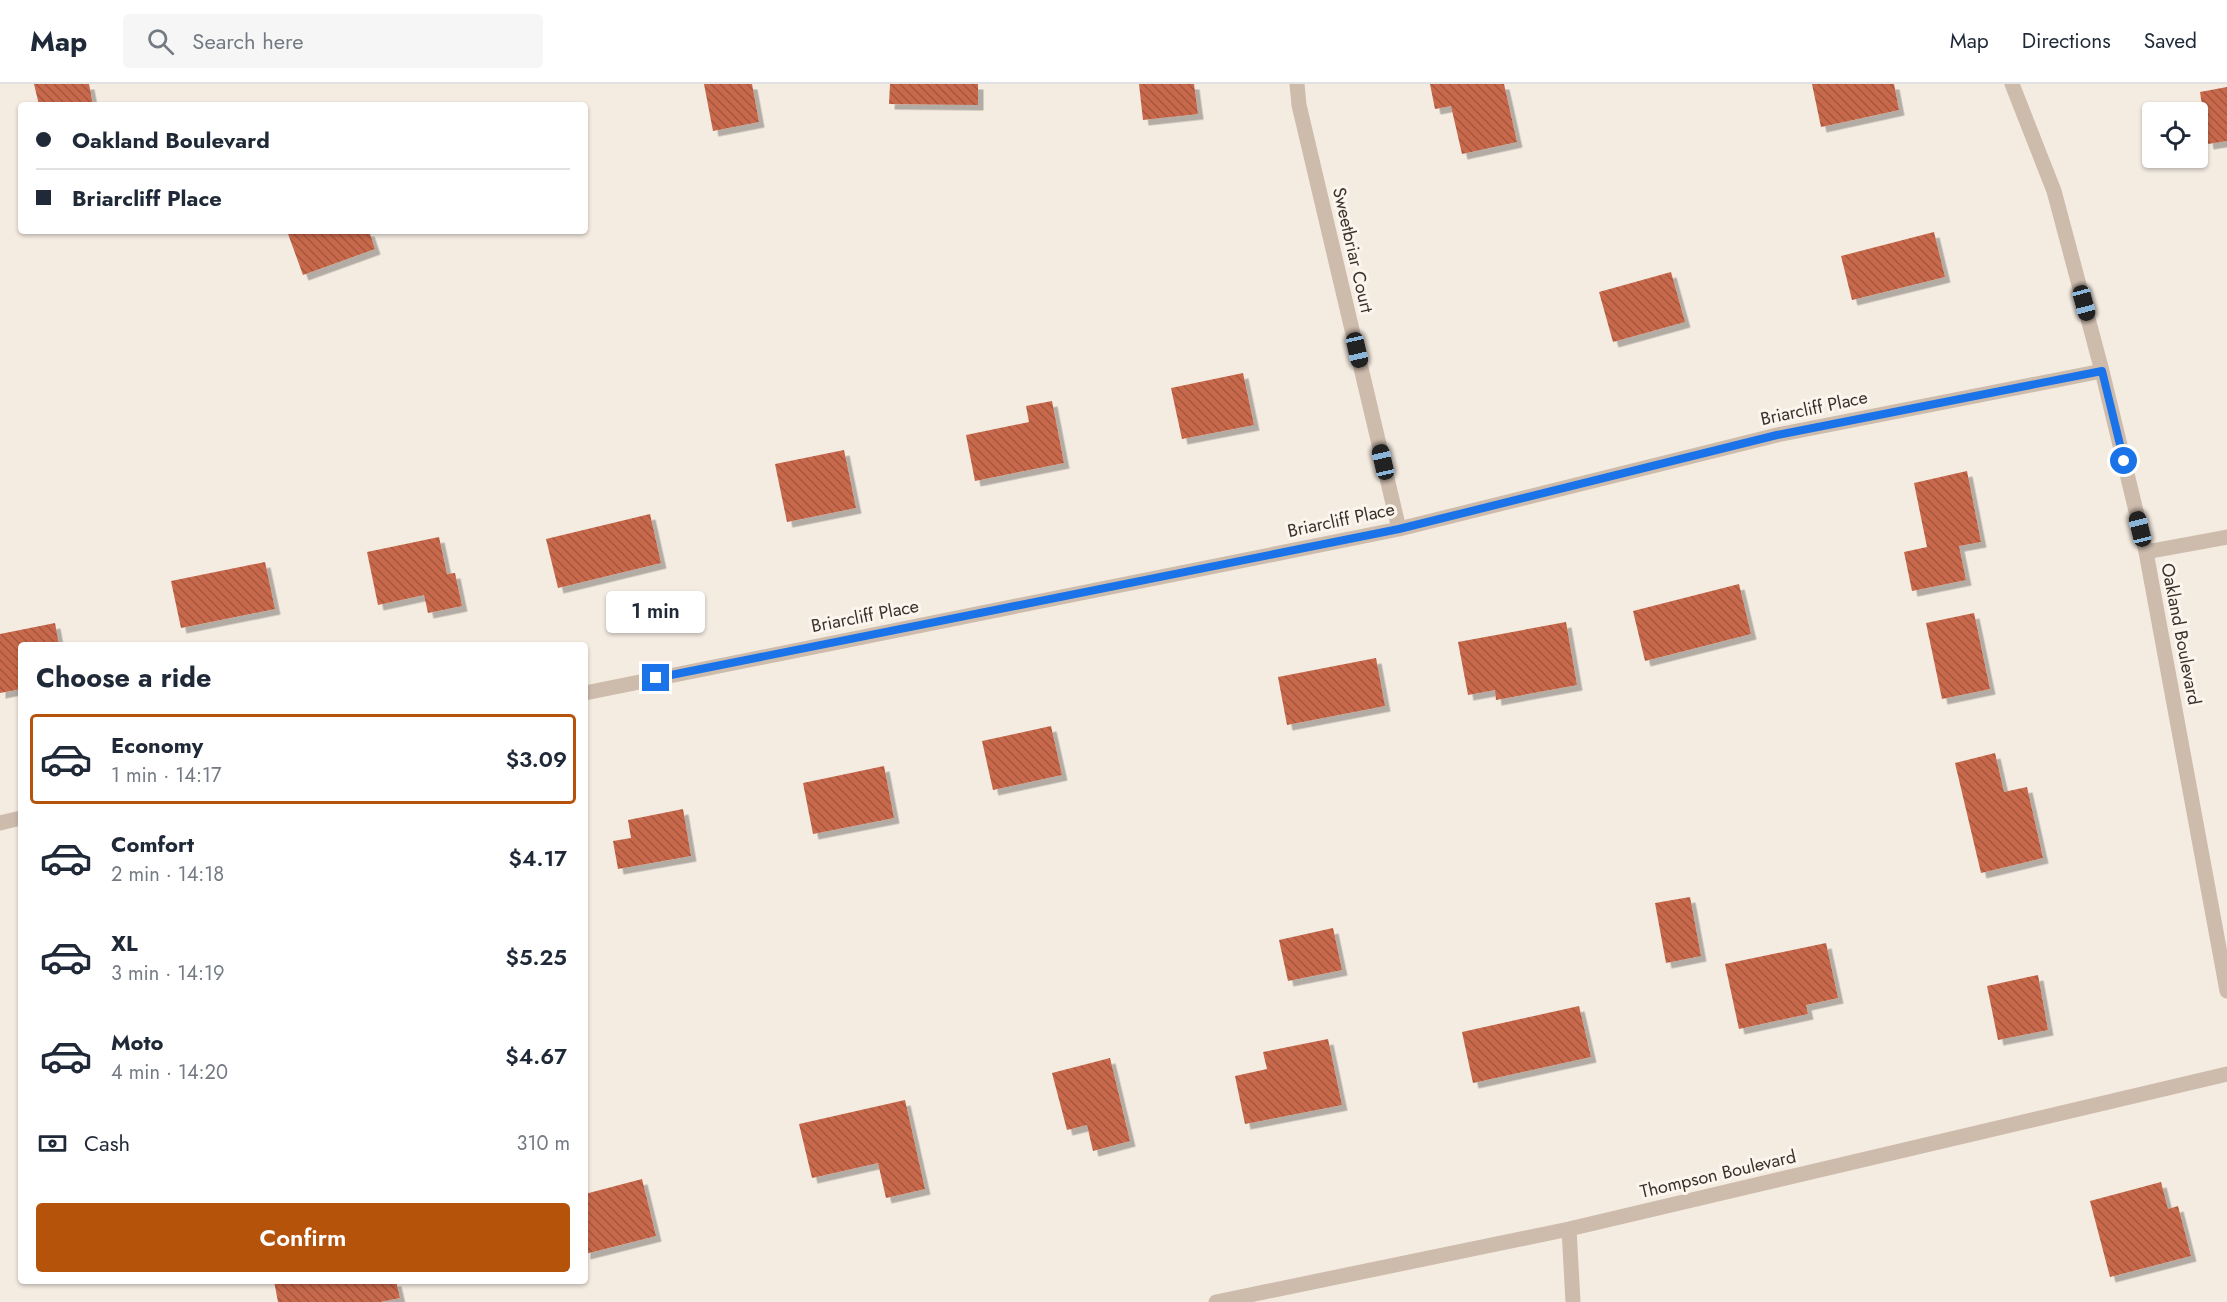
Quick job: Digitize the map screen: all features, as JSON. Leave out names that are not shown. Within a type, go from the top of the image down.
[{"type":"street","name":"Sweetbriar Court","points":[[1297,84],[1299,105],[1399,529]]},
{"type":"street","name":"Oakland Boulevard","points":[[2012,84],[2054,191],[2102,371],[2146,552],[2227,990]]},
{"type":"street","name":"Briarcliff Place","points":[[588,692],[1399,529],[1777,435],[2102,371]]},
{"type":"street","points":[[2146,552],[2227,537]]},
{"type":"street","points":[[0,823],[18,819]]},
{"type":"street","name":"Thompson Boulevard","points":[[1216,1302],[1569,1229],[2227,1074]]},
{"type":"street","points":[[1569,1229],[1573,1302]]},
{"type":"building","points":[[34,84],[89,84],[92,102],[38,102]]},
{"type":"building","points":[[704,84],[752,84],[759,122],[713,131]]},
{"type":"building","points":[[890,84],[978,84],[978,105],[889,104]]},
{"type":"building","points":[[1139,84],[1194,84],[1198,114],[1143,120]]},
{"type":"building","points":[[1430,84],[1504,84],[1517,142],[1462,154],[1451,106],[1435,109]]},
{"type":"building","points":[[1812,84],[1894,84],[1899,110],[1821,127]]},
{"type":"building","points":[[2227,87],[2227,141],[2208,144],[2208,102],[2202,102],[2200,92]]},
{"type":"building","points":[[1934,232],[1945,277],[1852,300],[1841,256]]},
{"type":"building","points":[[288,234],[370,234],[375,249],[303,275]]},
{"type":"building","points":[[1671,272],[1685,322],[1613,342],[1599,292]]},
{"type":"building","points":[[1243,373],[1254,425],[1182,439],[1171,388]]},
{"type":"building","points":[[1052,401],[1064,463],[975,481],[966,435],[1029,422],[1026,406]]},
{"type":"building","points":[[844,450],[856,508],[787,522],[775,464]]},
{"type":"building","points":[[1967,471],[1981,542],[1959,546],[1966,580],[1912,591],[1904,552],[1927,547],[1914,483]]},
{"type":"building","points":[[650,514],[661,563],[558,588],[546,539]]},
{"type":"building","points":[[439,537],[447,574],[455,573],[462,606],[428,613],[424,595],[378,605],[367,552]]},
{"type":"building","points":[[265,562],[275,609],[181,628],[171,581]]},
{"type":"building","points":[[1739,584],[1751,634],[1645,661],[1633,611]]},
{"type":"building","points":[[1974,613],[1990,689],[1942,699],[1926,623]]},
{"type":"building","points":[[1566,622],[1577,685],[1496,700],[1495,690],[1468,695],[1458,642]]},
{"type":"building","points":[[55,623],[58,642],[18,642],[18,690],[0,693],[0,634]]},
{"type":"building","points":[[1376,658],[1385,706],[1287,725],[1278,677]]},
{"type":"building","points":[[1051,726],[1062,775],[993,790],[982,741]]},
{"type":"building","points":[[1995,753],[2004,792],[2027,787],[2043,858],[1981,873],[1955,763]]},
{"type":"building","points":[[884,766],[894,818],[813,834],[803,783]]},
{"type":"building","points":[[683,809],[691,856],[618,869],[613,841],[631,838],[628,820]]},
{"type":"building","points":[[1690,897],[1701,956],[1666,963],[1655,903]]},
{"type":"building","points":[[1333,928],[1342,970],[1288,981],[1279,940]]},
{"type":"building","points":[[1826,943],[1838,998],[1806,1005],[1808,1014],[1739,1029],[1725,964]]},
{"type":"building","points":[[2038,975],[2048,1030],[1998,1040],[1987,986]]},
{"type":"building","points":[[1579,1006],[1591,1057],[1473,1083],[1462,1032]]},
{"type":"building","points":[[1328,1039],[1342,1105],[1245,1124],[1235,1076],[1267,1069],[1263,1052]]},
{"type":"building","points":[[1110,1058],[1130,1141],[1093,1151],[1087,1125],[1067,1130],[1052,1073]]},
{"type":"building","points":[[905,1100],[925,1189],[886,1198],[878,1163],[812,1178],[799,1124]]},
{"type":"building","points":[[642,1179],[656,1236],[588,1253],[588,1193]]},
{"type":"building","points":[[2161,1182],[2168,1209],[2178,1206],[2191,1256],[2110,1277],[2090,1201]]},
{"type":"building","points":[[275,1284],[397,1284],[400,1298],[380,1302],[278,1302]]},
{"type":"route","points":[[656,678],[1399,529],[1777,435],[2102,371],[2124,461]]}]
